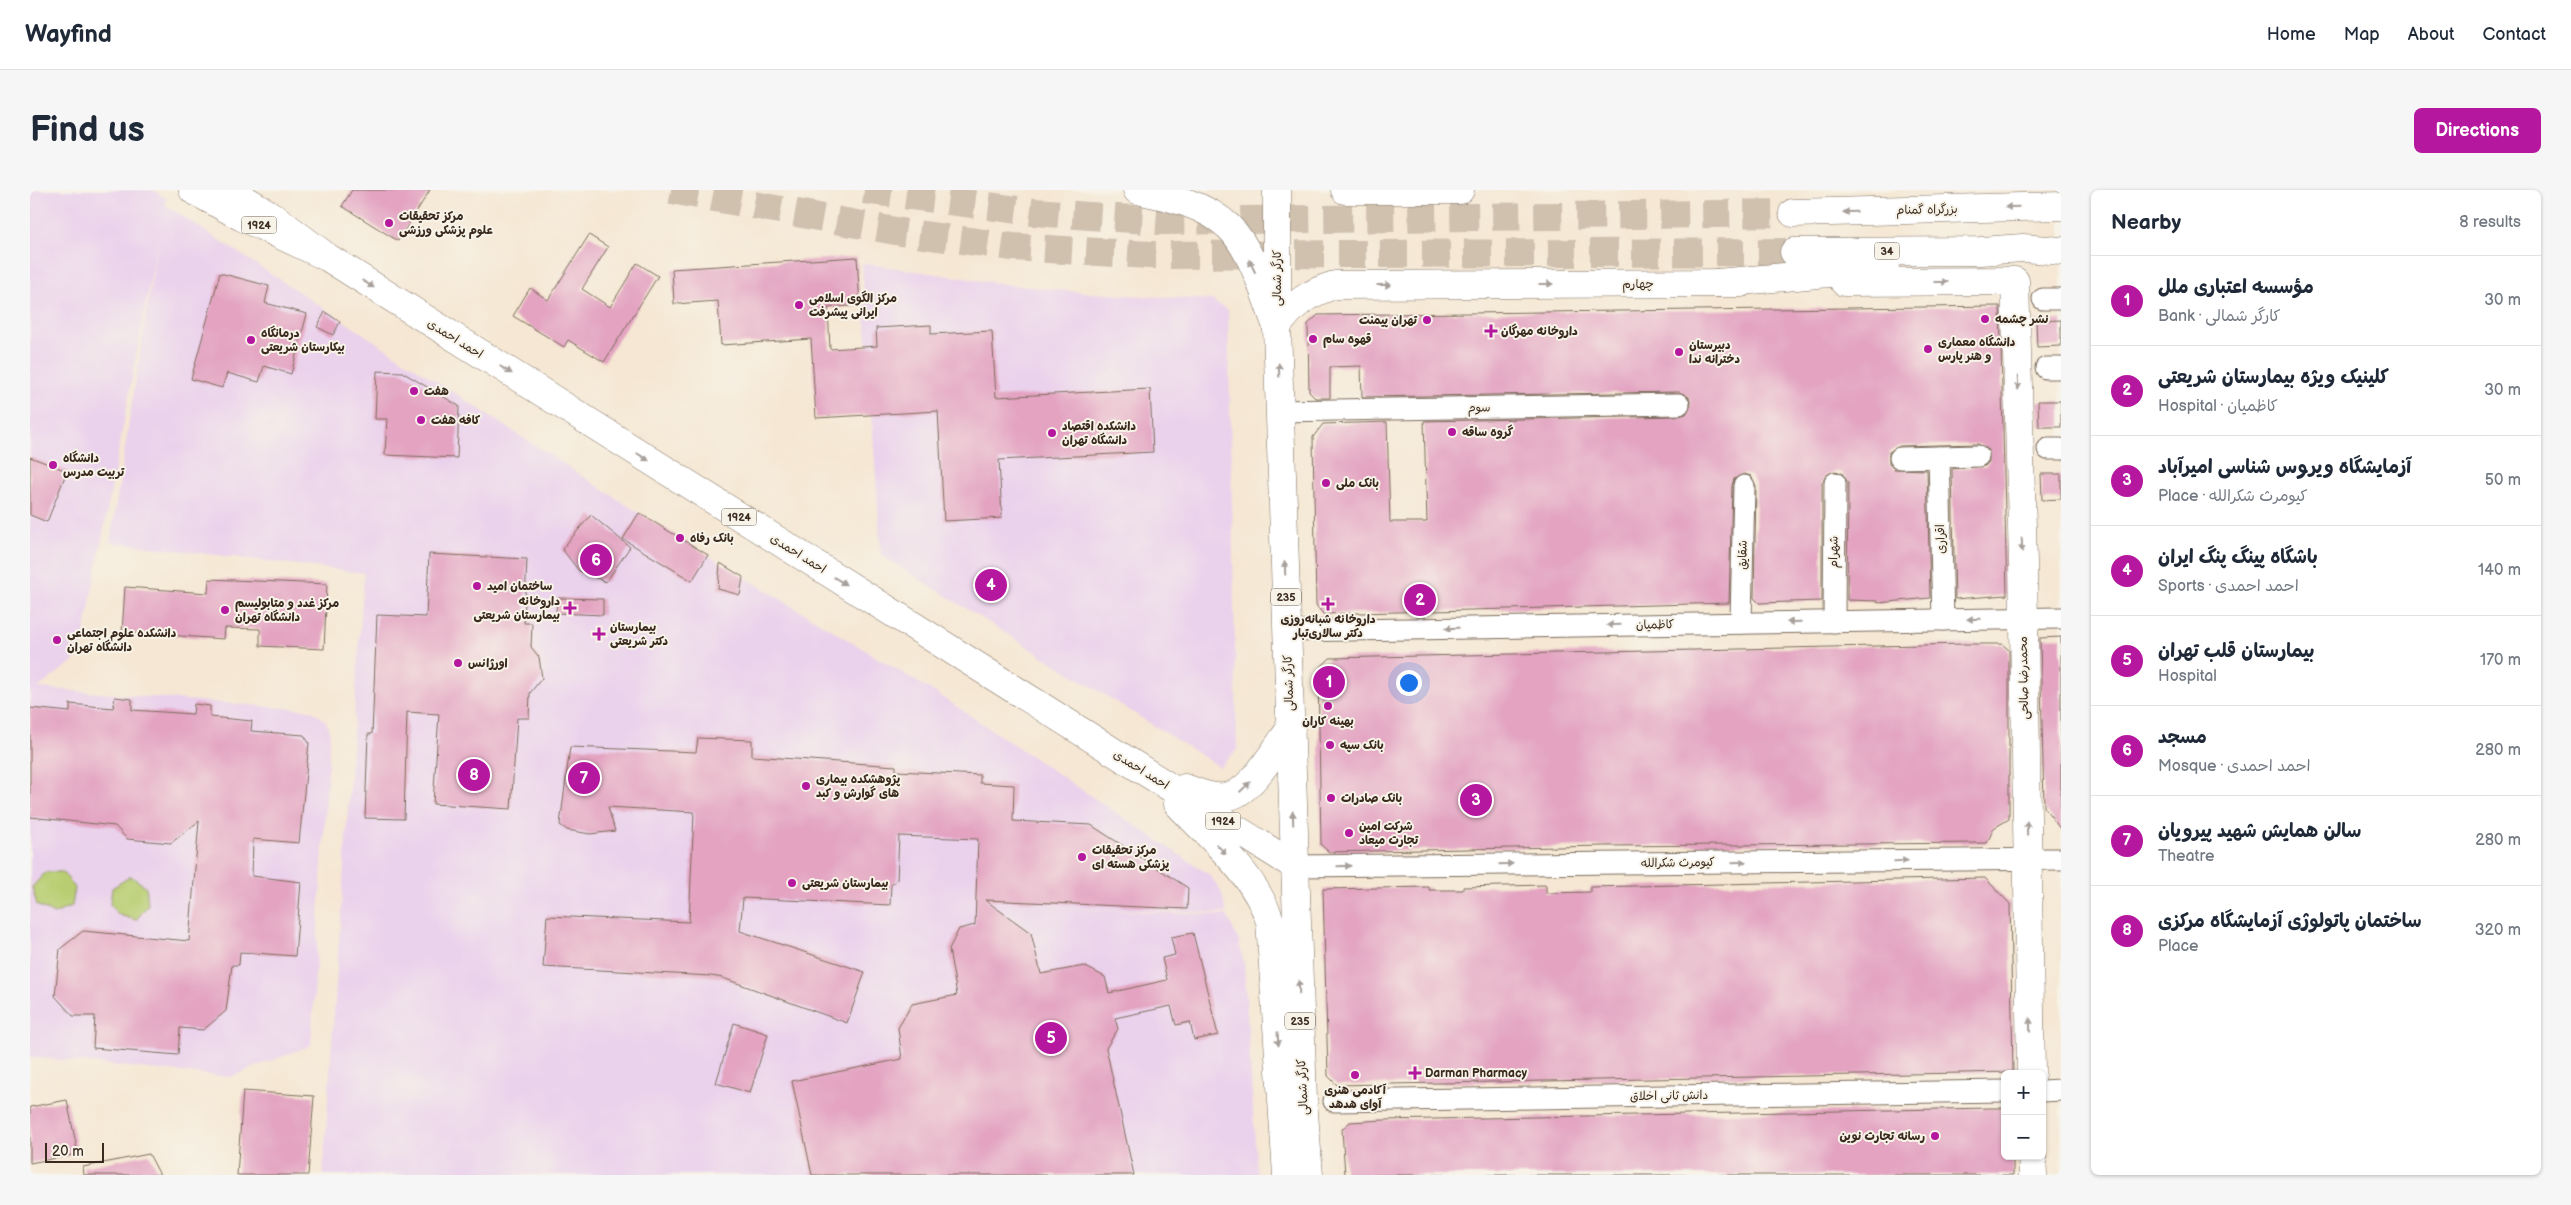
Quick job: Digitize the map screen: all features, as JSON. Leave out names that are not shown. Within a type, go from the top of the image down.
[{"type":"main road","name":"احمد احمدی","points":[[193,190],[242,217],[327,257],[1295,866]]},
{"type":"main road","points":[[230,190],[275,218],[327,257]]},
{"type":"main road","points":[[1137,190],[1172,198],[1202,208],[1230,227],[1254,269],[1277,327]]},
{"type":"main road","name":"کارگر شمالی","points":[[1277,190],[1277,327],[1290,728],[1304,1101],[1309,1175]]},
{"type":"main road","points":[[1345,190],[1460,190]]},
{"type":"main road","points":[[2052,190],[2061,193]]},
{"type":"main road","name":"بزرگراه گمنام","points":[[1793,213],[2061,206]]},
{"type":"main road","points":[[2024,248],[2061,245]]},
{"type":"main road","name":"34","points":[[1794,252],[1980,251],[2024,248],[2061,252]]},
{"type":"main road","points":[[1717,283],[1811,273],[1919,266],[1980,251]]},
{"type":"main road","name":"چهارم","points":[[1277,327],[1289,310],[1302,299],[1318,290],[1335,285],[2015,281]]},
{"type":"main road","name":"محمدرضا صالحی","points":[[2015,281],[2031,1070]]},
{"type":"main road","points":[[1150,776],[1203,794],[1229,797],[1237,794],[1250,783],[1290,728]]},
{"type":"main road","name":"کارگر شمالی","points":[[1150,776],[1249,879],[1260,897],[1270,921],[1287,1175]]},
{"type":"main road","points":[[2032,1160],[2033,1175]]},
{"type":"street","name":"سوم","points":[[1280,411],[1679,404]]},
{"type":"street","points":[[1900,458],[1978,456]]},
{"type":"street","name":"اقراری","points":[[1939,457],[1943,620]]},
{"type":"street","name":"شهرام","points":[[1834,622],[1835,483]]},
{"type":"street","name":"شقایق","points":[[1741,623],[1744,486]]},
{"type":"street","name":"کاظمیان","points":[[1287,631],[2061,618]]},
{"type":"street","name":"کیومرث شکرالله","points":[[1295,866],[2061,859]]},
{"type":"street","points":[[2046,1091],[2061,1090]]},
{"type":"street","name":"دانش ثانی اخلاق","points":[[1334,1101],[2001,1091]]},
{"type":"shaded area","name":"بیمارستان دکتر شریعتی","points":[[30,190],[153,190],[166,198],[165,205],[645,517],[939,695],[1210,875],[1222,893],[1226,913],[1022,907],[1227,915],[1239,942],[1244,963],[1257,1175],[323,1175],[364,573],[110,542],[159,234],[80,656],[38,688],[311,710],[326,721],[330,734],[311,1045],[230,1077],[30,1057]]},
{"type":"shaded area","name":"دانشکده اقتصاد دانشگاه تهران","points":[[862,263],[1010,285],[1091,293],[1211,300],[1228,310],[1237,750],[1220,767],[881,555]]},
{"type":"green space","points":[[46,872],[63,872],[75,888],[72,906],[54,914],[37,905],[32,887]]},
{"type":"green space","points":[[131,876],[146,887],[148,905],[136,920],[119,915],[110,904],[112,888]]},
{"type":"building","name":"مرکز تحقیقات علوم پزشکی ورزشی","points":[[352,190],[430,190],[398,241],[342,206]]},
{"type":"building","points":[[589,235],[608,247],[582,289],[610,307],[637,263],[658,276],[604,362],[568,340],[564,347],[513,316],[530,288],[548,300]]},
{"type":"building","points":[[857,257],[860,305],[828,308],[830,349],[877,346],[876,328],[931,325],[931,334],[992,331],[996,397],[1150,389],[1153,452],[999,460],[1002,518],[944,521],[938,411],[816,418],[811,339],[721,345],[718,301],[674,304],[672,269]]},
{"type":"building","name":"درمانگاه بیکارستان شریعتی","points":[[220,273],[269,286],[265,303],[307,314],[291,374],[264,366],[259,382],[227,373],[222,388],[191,379]]},
{"type":"building","points":[[2000,306],[2007,595],[1955,599],[1952,469],[1985,466],[1989,462],[1989,450],[1978,444],[1900,446],[1889,452],[1889,464],[1894,469],[1927,470],[1930,598],[1878,603],[1878,601],[1847,600],[1848,483],[1842,473],[1835,471],[1825,476],[1822,483],[1822,601],[1759,603],[1754,598],[1756,486],[1751,476],[1744,474],[1734,479],[1732,486],[1729,603],[1323,614],[1316,605],[1313,437],[1323,424],[1387,422],[1390,522],[1427,522],[1424,421],[1679,416],[1686,414],[1691,404],[1689,397],[1679,392],[1362,397],[1361,366],[1330,367],[1330,398],[1315,398],[1309,392],[1308,324],[1318,315]]},
{"type":"building","points":[[325,312],[340,322],[333,335],[317,327]]},
{"type":"building","points":[[2061,320],[2061,346],[2037,347],[2036,321]]},
{"type":"building","points":[[377,371],[402,372],[459,406],[457,458],[385,455],[387,419],[375,419]]},
{"type":"building","points":[[2038,401],[2061,401],[2061,427],[2039,427]]},
{"type":"building","points":[[30,457],[67,471],[47,522],[30,515]]},
{"type":"building","points":[[2041,474],[2061,474],[2061,499],[2042,500]]},
{"type":"building","points":[[639,513],[708,555],[692,581],[623,539]]},
{"type":"building","points":[[591,515],[630,547],[606,582],[579,571],[562,549]]},
{"type":"building","points":[[429,554],[527,559],[524,623],[532,623],[531,647],[539,657],[542,678],[530,693],[529,718],[517,718],[511,809],[433,804],[439,714],[407,712],[404,819],[365,818],[368,734],[372,734],[377,615],[426,617]]},
{"type":"building","points":[[720,563],[743,577],[740,595],[718,589]]},
{"type":"building","name":"مرکز غدد و متابولیسم دانشگاه تهران","points":[[209,579],[327,584],[324,649],[260,646],[260,629],[225,628],[224,639],[122,632],[125,587],[208,593]]},
{"type":"building","points":[[557,598],[603,599],[603,615],[556,613]]},
{"type":"building","points":[[2061,637],[2061,830],[2044,807],[2040,638]]},
{"type":"building","points":[[2002,644],[2009,650],[2009,819],[1994,828],[1987,843],[1603,846],[1329,852],[1321,845],[1318,670],[1330,658]]},
{"type":"building","points":[[115,697],[132,699],[132,710],[193,714],[194,704],[210,706],[210,717],[252,721],[251,731],[304,735],[309,743],[299,843],[253,839],[252,876],[301,882],[295,956],[240,952],[239,965],[232,965],[226,1011],[203,1030],[180,1028],[178,1055],[93,1048],[95,1016],[73,1016],[55,996],[60,949],[83,931],[189,941],[199,821],[171,843],[127,839],[115,826],[30,817],[30,708],[70,712],[70,704],[113,708]]},
{"type":"building","points":[[698,738],[752,740],[752,756],[896,766],[896,771],[980,775],[980,783],[1014,785],[1013,821],[1091,825],[1188,888],[1187,909],[985,900],[1031,933],[1041,974],[1084,966],[1105,977],[1109,993],[1167,980],[1162,958],[1175,955],[1171,937],[1193,933],[1218,1035],[1194,1040],[1190,1022],[1176,1025],[1171,1006],[1115,1018],[1118,1029],[1106,1048],[1134,1175],[812,1175],[792,1081],[902,1059],[898,1028],[912,1004],[957,995],[949,949],[959,929],[975,925],[978,839],[899,836],[897,880],[891,885],[890,905],[743,898],[740,931],[865,972],[847,1023],[723,978],[543,967],[547,916],[689,922],[694,812],[608,807],[615,831],[590,834],[567,830],[560,825],[570,747],[696,752]]},
{"type":"building","points":[[1985,878],[2010,904],[2013,1070],[2001,1070],[2001,1072],[1337,1085],[1328,1076],[1323,889],[1429,887],[1429,890],[1463,890],[1463,887],[1546,885],[1546,893],[1590,892],[1590,887]]},
{"type":"building","points":[[734,1023],[768,1034],[750,1093],[716,1083]]},
{"type":"building","points":[[243,1091],[314,1096],[308,1175],[237,1175]]},
{"type":"building","points":[[67,1100],[78,1154],[30,1163],[30,1107]]},
{"type":"building","points":[[2001,1108],[2001,1160],[2013,1160],[2013,1175],[1345,1175],[1342,1129],[1350,1122]]},
{"type":"building","points":[[149,1154],[160,1175],[84,1175],[83,1167]]},
{"type":"tunnel","points":[[671,190],[901,232],[1013,247],[1150,255],[1794,252]]},
{"type":"tunnel","points":[[864,190],[1034,212],[1160,221],[1793,213]]},
{"type":"place","name":"مرکز تحقیقات علوم پزشکی ورزشی","points":[[389,223]]},
{"type":"place","name":"مرکز الگوی اسلامی ایرانی پیشرفت","points":[[799,305]]},
{"type":"place","name":"نشر چشمه","points":[[1985,319]]},
{"type":"place","name":"تهران پیمنت","points":[[1427,320]]},
{"type":"place","name":"داروخانه مهرگان","points":[[1491,331]]},
{"type":"place","name":"قهوه سام","points":[[1313,339]]},
{"type":"place","name":"درمانگاه بیکارستان شریعتی","points":[[251,340]]},
{"type":"place","name":"دانشگاه معماری و هنر پارس","points":[[1928,349]]},
{"type":"place","name":"دبیرستان دخترانه ندا","points":[[1679,352]]},
{"type":"place","name":"هفت","points":[[414,391]]},
{"type":"place","name":"کافه هفت","points":[[421,420]]},
{"type":"place","name":"گروه ساقه","points":[[1452,432]]},
{"type":"place","name":"دانشکده اقتصاد دانشگاه تهران","points":[[1052,433]]},
{"type":"place","name":"دانشگاه تربیت مدرس","points":[[53,465]]},
{"type":"place","name":"بانک ملی","points":[[1326,483]]},
{"type":"place","name":"بانک رفاه","points":[[680,538]]},
{"type":"place","name":"مسجد","points":[[596,560]]},
{"type":"place","name":"باشگاه پینگ پنگ ایران","points":[[991,585]]},
{"type":"place","name":"ساختمان امید","points":[[477,586]]},
{"type":"place","name":"کلینیک ویژه بیمارستان شریعتی","points":[[1420,600]]},
{"type":"place","name":"داروخانه شبانه‌روزی دکتر سالاری‌تبار","points":[[1328,604]]},
{"type":"place","name":"داروخانه بیمارستان شریعتی","points":[[570,608]]},
{"type":"place","name":"مرکز غدد و متابولیسم دانشگاه تهران","points":[[225,610]]},
{"type":"place","name":"بیمارستان دکتر شریعتی","points":[[599,634]]},
{"type":"place","name":"دانشکده علوم اجتماعی دانشگاه تهران","points":[[57,640]]},
{"type":"place","name":"اورژانس","points":[[458,663]]},
{"type":"place","name":"مؤسسه اعتباری ملل","points":[[1329,682]]},
{"type":"place","name":"بهینه کاران","points":[[1328,706]]},
{"type":"place","name":"بانک سپه","points":[[1330,745]]},
{"type":"place","name":"ساختمان پاتولوژی آزمایشگاه مرکزی","points":[[474,775]]},
{"type":"place","name":"سالن همایش شهید پیرویان","points":[[584,778]]},
{"type":"place","name":"پژوهشکده بیماری های گوارش و کبد","points":[[806,786]]},
{"type":"place","name":"بانک صادرات","points":[[1331,798]]},
{"type":"place","name":"آزمایشگاه ویروس شناسی امیرآباد","points":[[1476,800]]},
{"type":"place","name":"شرکت امین تجارت میعاد","points":[[1349,833]]},
{"type":"place","name":"مرکز تحقیقات پزشکی هسته ای","points":[[1082,857]]},
{"type":"place","name":"بیمارستان شریعتی","points":[[792,883]]},
{"type":"place","name":"بیمارستان قلب تهران","points":[[1051,1038]]},
{"type":"place","name":"Darman Pharmacy","points":[[1415,1073]]},
{"type":"place","name":"آکادمی هنری آوای هدهد","points":[[1355,1075]]},
{"type":"place","name":"رسانه تجارت نوین","points":[[1935,1136]]}]
